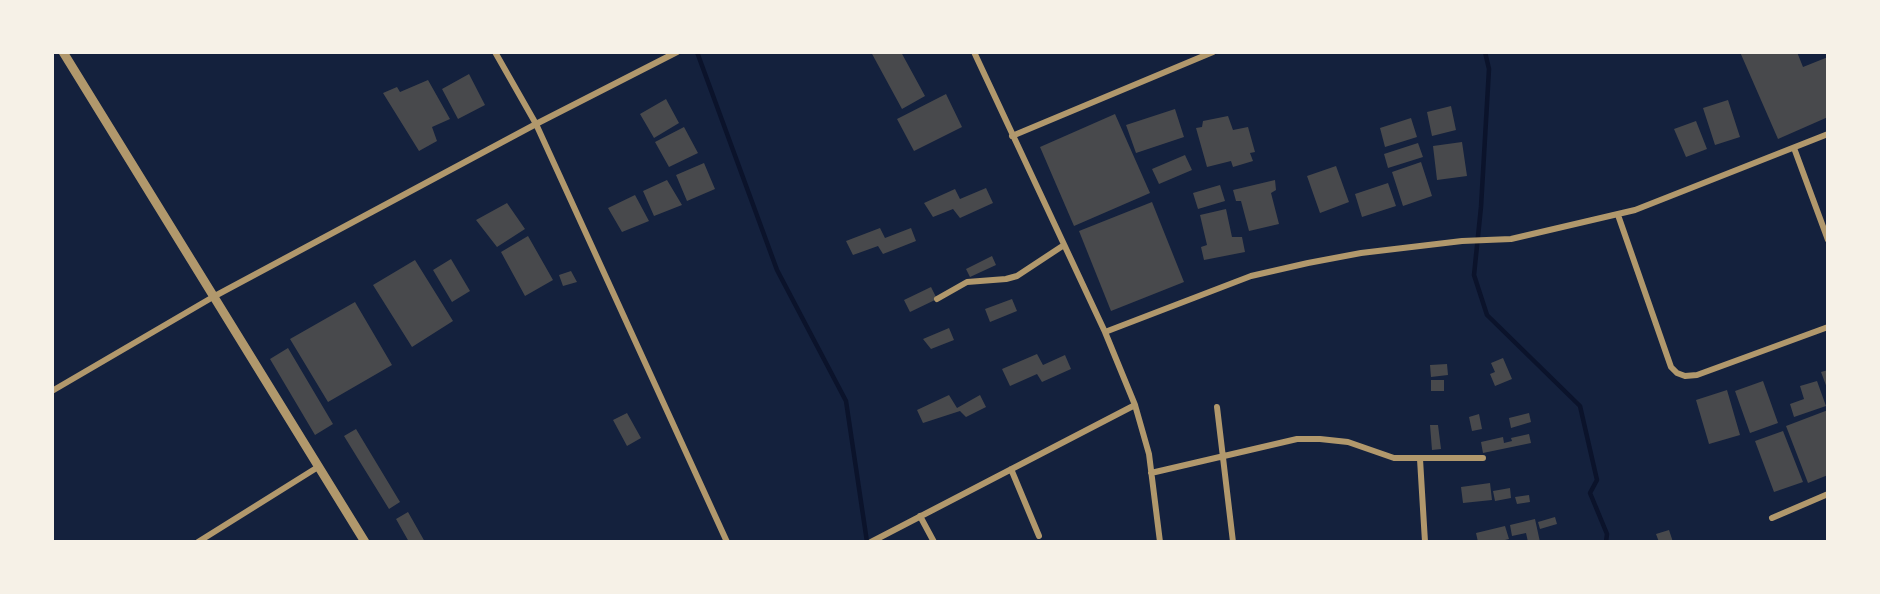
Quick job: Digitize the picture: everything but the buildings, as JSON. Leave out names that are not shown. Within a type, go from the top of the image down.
[{"type":"street","points":[[63,52],[365,542]]},
{"type":"street","points":[[495,52],[536,124],[727,542]]},
{"type":"street","points":[[52,391],[213,297],[536,124],[677,52]]},
{"type":"street","points":[[974,52],[1105,332],[1135,405],[1149,454],[1160,542]]},
{"type":"street","points":[[1012,136],[1214,52]]},
{"type":"street","points":[[1105,332],[1251,276],[1308,263],[1361,253],[1462,241],[1511,238],[1618,215],[1667,199],[1827,134]]},
{"type":"street","points":[[1794,148],[1827,240]]},
{"type":"street","points":[[1618,215],[1671,367],[1677,374],[1697,375],[1827,327]]},
{"type":"street","points":[[937,300],[967,282],[1017,276],[1064,245]]},
{"type":"street","points":[[871,542],[1135,405]]},
{"type":"street","points":[[1217,407],[1233,542]]},
{"type":"street","points":[[1151,473],[1287,441],[1320,439],[1348,442],[1386,456],[1420,459],[1483,458]]},
{"type":"street","points":[[1420,459],[1425,542]]},
{"type":"street","points":[[198,542],[318,467]]},
{"type":"street","points":[[1011,469],[1039,536]]},
{"type":"street","points":[[1772,518],[1827,494]]},
{"type":"street","points":[[920,516],[934,542]]},
{"type":"waterway","points":[[697,52],[777,270],[846,401],[867,542]]},
{"type":"waterway","points":[[1485,52],[1489,69],[1481,207],[1474,275],[1487,315],[1580,406],[1597,480],[1590,493],[1607,534],[1606,542]]}]
